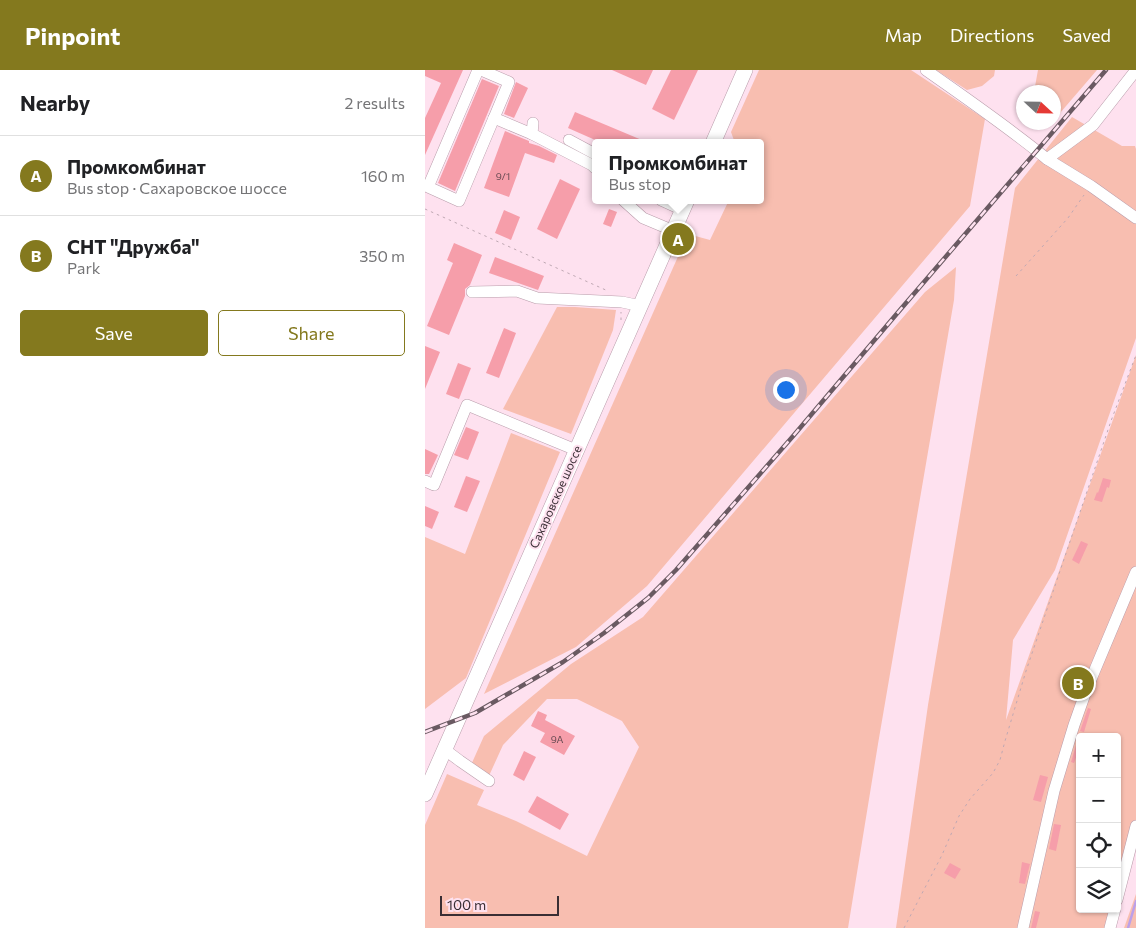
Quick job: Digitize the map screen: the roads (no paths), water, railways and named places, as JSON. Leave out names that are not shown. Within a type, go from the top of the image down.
[{"type":"main road","points":[[715,139],[745,70]]},
{"type":"main road","name":"Сахаровское шоссе","points":[[425,794],[685,205]]},
{"type":"street","points":[[479,70],[509,82],[494,118],[459,201],[428,188],[479,70]]},
{"type":"street","points":[[926,70],[1017,134],[1047,160],[1091,186],[1136,218]]},
{"type":"street","points":[[1047,160],[1093,125],[1136,70]]},
{"type":"street","points":[[494,118],[532,129],[592,165]]},
{"type":"street","points":[[569,140],[592,152]]},
{"type":"street","points":[[627,204],[643,218],[674,231]]},
{"type":"street","points":[[472,292],[517,290],[537,298],[622,302],[641,306]]},
{"type":"street","points":[[425,481],[434,485],[467,405],[576,450]]},
{"type":"street","points":[[1023,928],[1054,791],[1074,725],[1086,691],[1136,572]]},
{"type":"street","points":[[444,749],[489,781]]},
{"type":"street","points":[[1121,884],[1136,826]]},
{"type":"street","points":[[1110,928],[1114,913]]},
{"type":"waterway","points":[[1128,928],[1136,901]]},
{"type":"railway","points":[[425,732],[475,713],[563,662],[648,598],[676,570],[794,435],[1106,70]]},
{"type":"place","name":"Промкомбинат","points":[[678,239]]},
{"type":"place","name":"СНТ \"Дружба\"","points":[[1078,683]]}]
